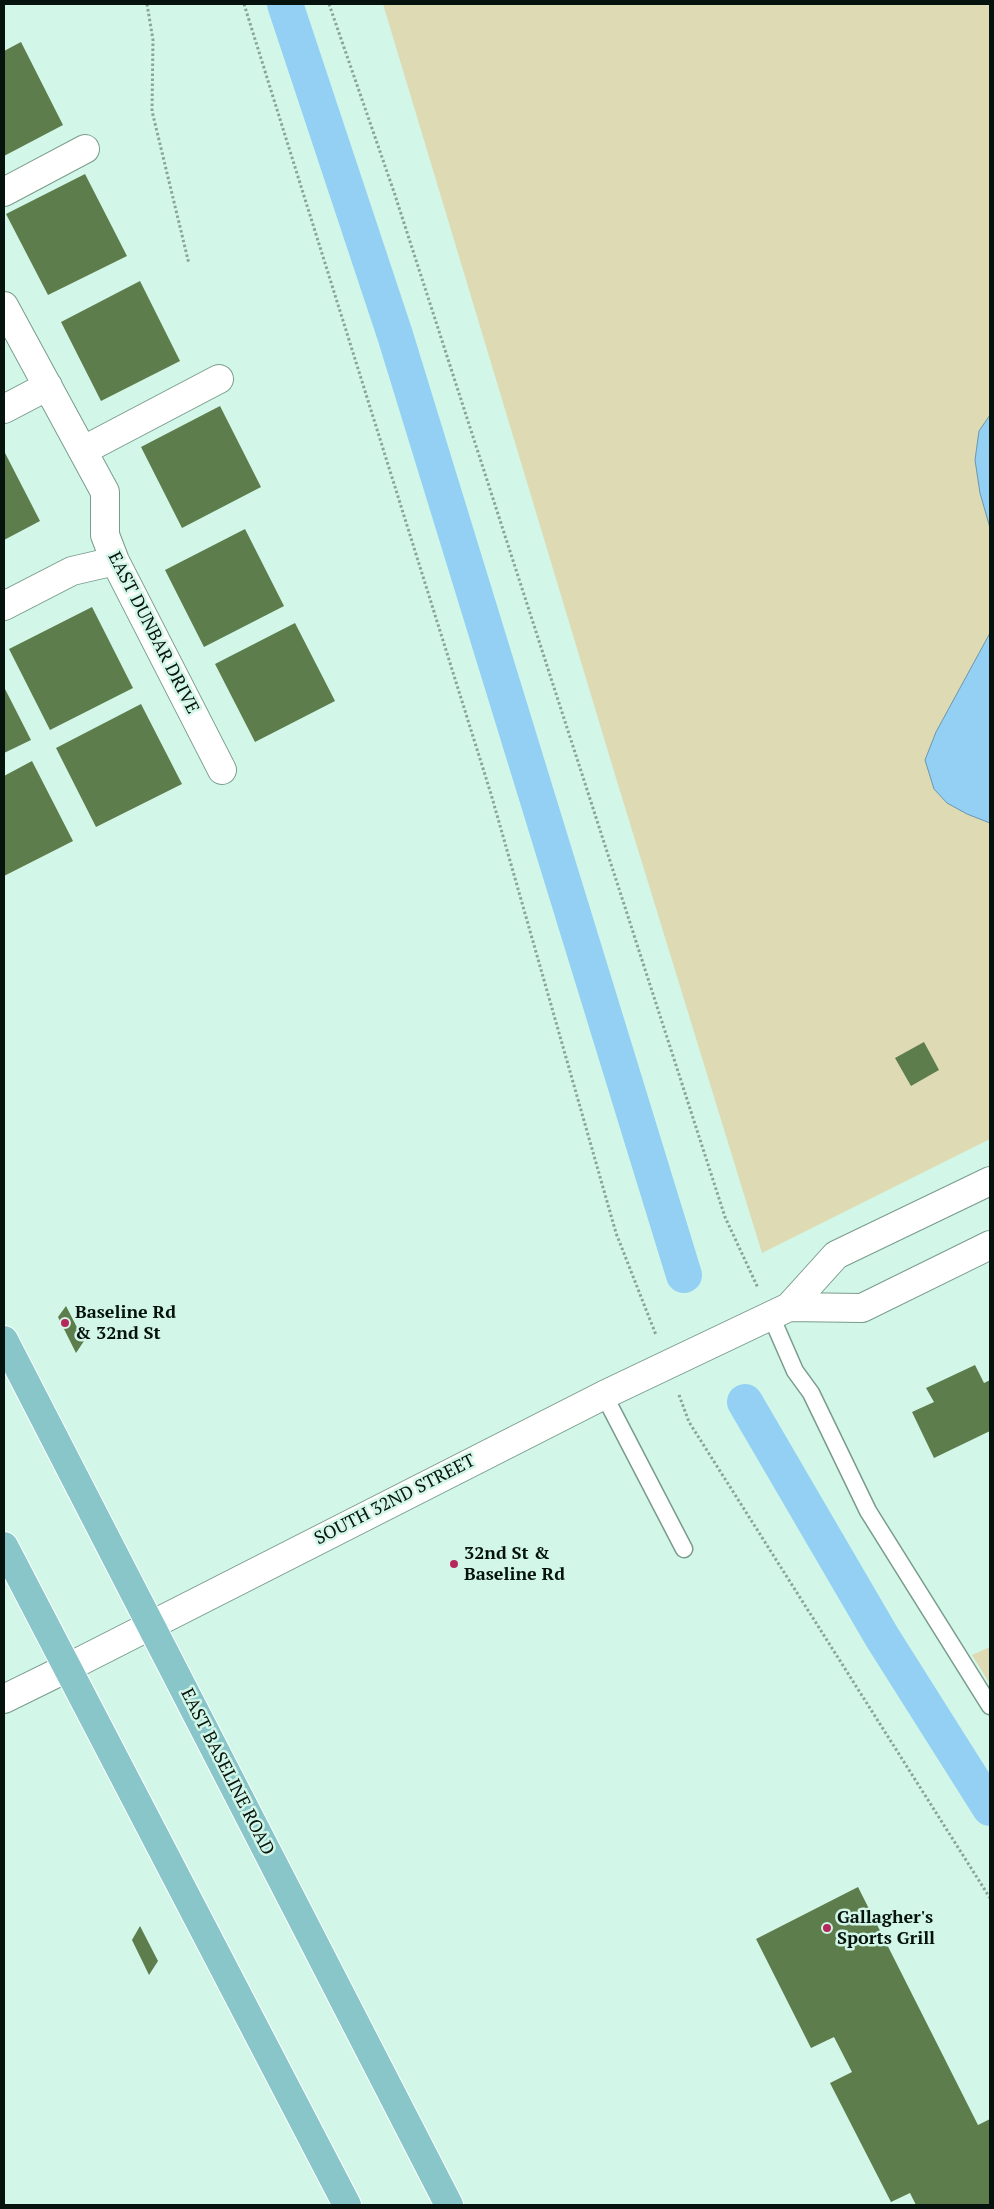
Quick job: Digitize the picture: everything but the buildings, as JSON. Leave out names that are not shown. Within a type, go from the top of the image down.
[{"type":"main road","points":[[4,192],[85,148]]},
{"type":"main road","name":"EAST DUNBAR DRIVE","points":[[4,306],[84,450],[105,492],[105,535],[115,561],[222,770]]},
{"type":"main road","points":[[84,450],[219,379]]},
{"type":"main road","points":[[4,409],[48,386]]},
{"type":"main road","points":[[4,606],[72,571],[115,561]]},
{"type":"main road","name":"SOUTH 32ND STREET","points":[[4,1699],[604,1395],[771,1315],[836,1255],[990,1181]]},
{"type":"main road","name":"SOUTH 32ND STREET","points":[[771,1315],[862,1308],[990,1245]]},
{"type":"main road","name":"EAST BASELINE ROAD","points":[[4,1340],[449,2205]]},
{"type":"main road","points":[[4,1546],[347,2205]]},
{"type":"lane","points":[[771,1315],[794,1371],[812,1393],[868,1511],[990,1706]]},
{"type":"lane","points":[[604,1395],[684,1549]]},
{"type":"path","points":[[147,4],[153,40],[152,111],[189,264]]},
{"type":"path","points":[[244,4],[491,794],[616,1233],[646,1312]]},
{"type":"path","points":[[330,4],[394,192],[725,1217],[746,1262]]},
{"type":"path","points":[[689,1422],[990,1898]]},
{"type":"shaded area","points":[[383,4],[990,4],[990,1139],[762,1253],[616,778]]},
{"type":"shaded area","points":[[990,1647],[990,1684],[972,1655]]},
{"type":"water","points":[[990,415],[990,528],[980,493],[975,460],[979,431]]},
{"type":"water","points":[[990,633],[990,823],[967,814],[947,803],[934,789],[925,760],[936,732]]},
{"type":"waterway","points":[[285,4],[395,335],[684,1275]]},
{"type":"waterway","points":[[745,1402],[882,1637],[990,1808]]},
{"type":"place","name":"Baseline Rd & 32nd St","points":[[65,1323]]},
{"type":"place","name":"32nd St & Baseline Rd","points":[[454,1564]]},
{"type":"place","name":"Gallagher's Sports Grill","points":[[827,1928]]}]
